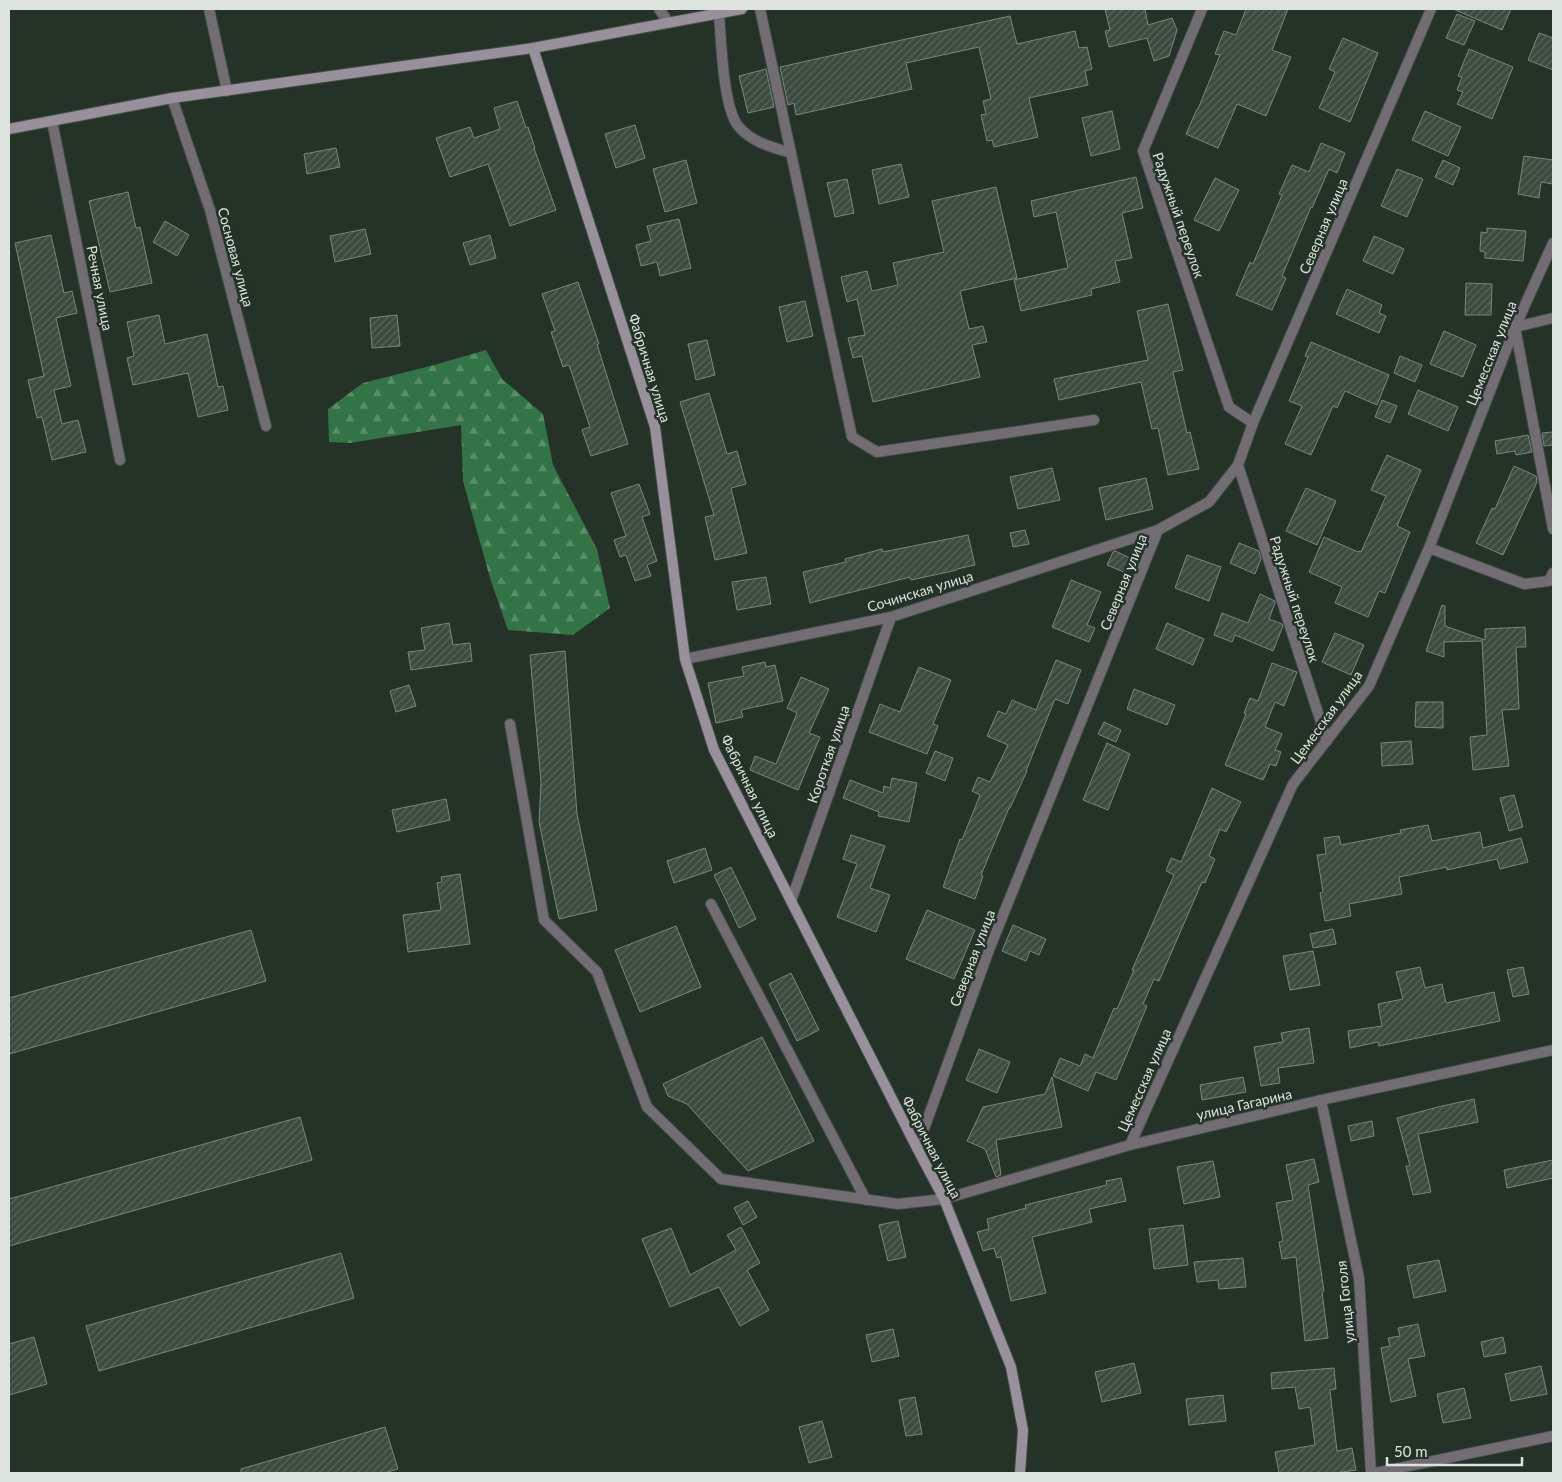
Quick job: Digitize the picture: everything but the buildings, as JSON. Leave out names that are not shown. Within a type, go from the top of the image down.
[{"type":"street","points":[[209,9],[227,91]]},
{"type":"street","points":[[659,9],[669,22]]},
{"type":"street","points":[[9,129],[172,98],[533,48],[742,9]]},
{"type":"street","points":[[760,9],[852,437],[876,452],[1094,420]]},
{"type":"street","name":"Радужный переулок","points":[[1202,9],[1143,151],[1229,408],[1253,423]]},
{"type":"street","name":"Северная улица","points":[[917,1148],[989,950],[1158,530],[1209,502],[1238,465],[1253,423],[1431,9]]},
{"type":"street","points":[[719,13],[724,76],[729,103],[738,126],[753,140],[791,153]]},
{"type":"street","name":"Фабричная улица","points":[[533,48],[655,426],[685,659],[714,750],[944,1199],[1011,1366],[1023,1430],[1020,1473]]},
{"type":"street","name":"Сосновая улица","points":[[172,98],[210,210],[266,426]]},
{"type":"street","name":"Речная улица","points":[[52,121],[120,460]]},
{"type":"street","name":"Цемесская улица","points":[[1130,1146],[1293,784],[1369,686],[1429,548],[1515,327],[1553,243]]},
{"type":"street","points":[[1553,318],[1515,327],[1553,529]]},
{"type":"street","name":"Радужный переулок","points":[[1238,465],[1327,741]]},
{"type":"street","name":"Сочинская улица","points":[[685,659],[891,617],[1158,530]]},
{"type":"street","points":[[1429,548],[1524,584],[1548,581],[1553,572]]},
{"type":"street","name":"Короткая улица","points":[[791,901],[891,617]]},
{"type":"street","name":"улица Гагарина","points":[[510,724],[544,920],[597,972],[647,1107],[721,1179],[898,1204],[944,1199],[1130,1146],[1321,1100],[1553,1050]]},
{"type":"street","points":[[711,904],[866,1200]]},
{"type":"street","name":"улица Гоголя","points":[[1321,1100],[1359,1278],[1373,1473]]},
{"type":"street","points":[[1373,1473],[1553,1436]]},
{"type":"green space","points":[[486,350],[502,379],[543,414],[553,465],[597,549],[610,608],[573,635],[508,630],[490,578],[463,481],[461,425],[350,443],[329,442],[328,409],[363,383]]}]
